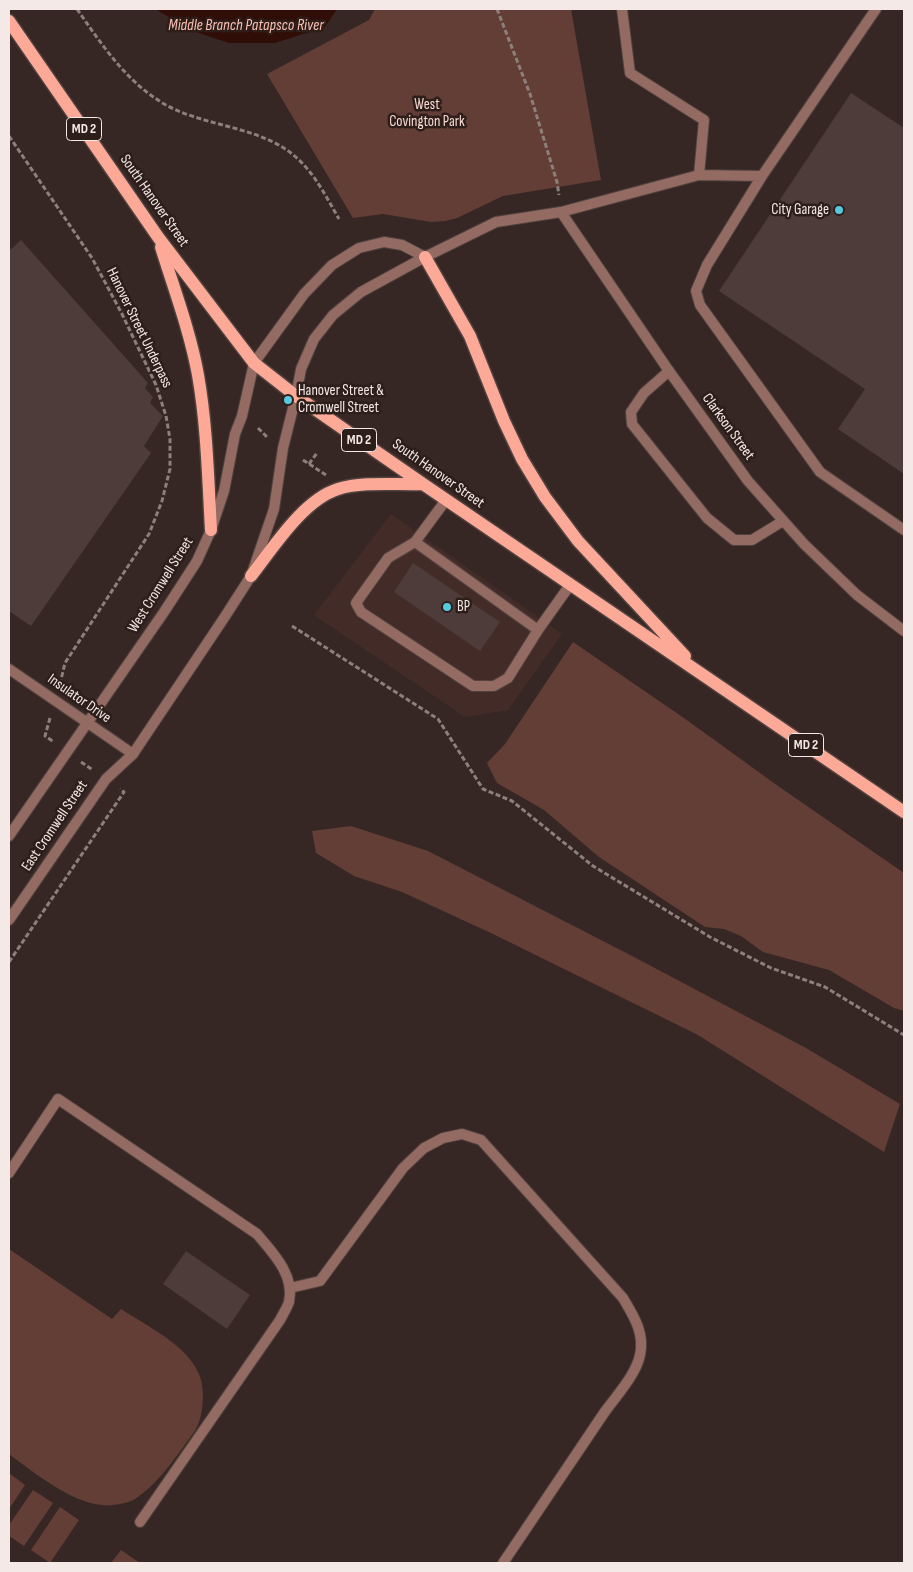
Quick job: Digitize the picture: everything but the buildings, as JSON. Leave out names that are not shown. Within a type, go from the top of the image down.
[{"type":"main road","name":"South Hanover Street","points":[[9,21],[158,237],[254,363],[296,396],[446,500],[904,812]]},
{"type":"main road","points":[[158,237],[198,373],[204,410],[211,530]]},
{"type":"main road","points":[[425,257],[470,336],[504,421],[522,459],[544,497],[578,541],[646,616],[708,679]]},
{"type":"main road","points":[[251,576],[301,513],[318,499],[337,489],[357,485],[423,484]]},
{"type":"street","points":[[622,9],[630,74],[704,120],[699,175]]},
{"type":"street","points":[[876,9],[762,176],[707,265],[696,292],[700,305],[820,472],[904,530]]},
{"type":"street","points":[[133,754],[251,576],[274,509],[283,448],[301,369],[314,339],[333,315],[361,292],[425,257],[496,222],[561,212],[699,175],[762,176]]},
{"type":"street","name":"Clarkson Street","points":[[561,212],[669,371],[748,481],[804,544],[857,595],[904,631]]},
{"type":"street","points":[[254,363],[304,294],[332,265],[359,248],[384,242],[402,246],[425,257]]},
{"type":"street","name":"West Cromwell Street","points":[[87,722],[164,612],[197,561],[211,530],[224,491],[234,434],[242,416],[254,363]]},
{"type":"street","points":[[669,371],[644,393],[631,412],[632,424],[707,518],[734,540],[752,540],[783,521]]},
{"type":"street","points":[[446,500],[415,542],[388,558],[356,603],[361,612],[473,686],[494,686],[508,678],[538,630],[570,585]]},
{"type":"street","points":[[415,542],[538,630]]},
{"type":"street","name":"Insulator Drive","points":[[9,669],[133,754]]},
{"type":"street","points":[[9,836],[87,722]]},
{"type":"street","name":"East Cromwell Street","points":[[9,920],[106,779],[133,754]]},
{"type":"street","points":[[9,1173],[58,1099],[257,1234],[280,1260],[290,1288],[288,1304],[280,1320],[140,1522]]},
{"type":"street","points":[[290,1288],[320,1281],[403,1168],[424,1148],[443,1138],[462,1134],[481,1140],[623,1298],[635,1318],[640,1335],[640,1355],[631,1375],[503,1563]]},
{"type":"path","points":[[77,9],[111,57],[149,94],[179,112],[259,136],[285,149],[308,170],[339,218]]},
{"type":"path","points":[[497,9],[530,94],[557,182]]},
{"type":"path","name":"Hanover Street Underpass","points":[[9,136],[87,251],[105,282],[156,385],[166,416],[170,439],[170,469],[162,502],[149,534],[65,663],[62,677]]},
{"type":"path","points":[[258,428],[269,438]]},
{"type":"path","points":[[309,464],[317,453]]},
{"type":"path","points":[[303,460],[331,478]]},
{"type":"path","points":[[292,626],[438,719],[483,789],[512,801],[593,866],[710,937],[771,968],[825,986],[904,1035]]},
{"type":"path","points":[[9,962],[124,792],[45,736]]},
{"type":"shaded area","points":[[391,514],[562,634],[508,710],[465,717],[314,615]]},
{"type":"green space","name":"West Covington Park","points":[[375,9],[571,9],[601,180],[503,196],[457,218],[445,221],[431,222],[383,214],[353,218],[267,74],[369,20]]},
{"type":"green space","points":[[573,642],[904,873],[904,1011],[894,1008],[829,970],[763,952],[741,936],[724,929],[705,927],[599,857],[544,810],[497,783],[487,763],[505,744]]},
{"type":"green space","points":[[351,826],[428,851],[806,1048],[900,1104],[884,1152],[698,1035],[493,934],[402,892],[354,876],[316,853],[312,831]]},
{"type":"green space","points":[[9,1249],[112,1319],[121,1309],[154,1329],[185,1354],[199,1374],[203,1400],[197,1427],[162,1474],[150,1487],[132,1501],[106,1505],[78,1499],[53,1486],[9,1454]]},
{"type":"green space","points":[[9,1473],[25,1485],[9,1509]]},
{"type":"green space","points":[[33,1490],[53,1503],[24,1546],[9,1536],[9,1525]]},
{"type":"green space","points":[[60,1507],[79,1520],[50,1563],[31,1550]]},
{"type":"green space","points":[[121,1550],[140,1563],[111,1563]]},
{"type":"water","name":"Middle Branch Patapsco River","points":[[155,9],[337,9],[325,27],[275,43],[229,43],[193,31]]},
{"type":"place","name":"City Garage","points":[[839,210]]},
{"type":"place","name":"Hanover Street & Cromwell Street","points":[[288,400]]},
{"type":"place","name":"BP","points":[[447,607]]}]
